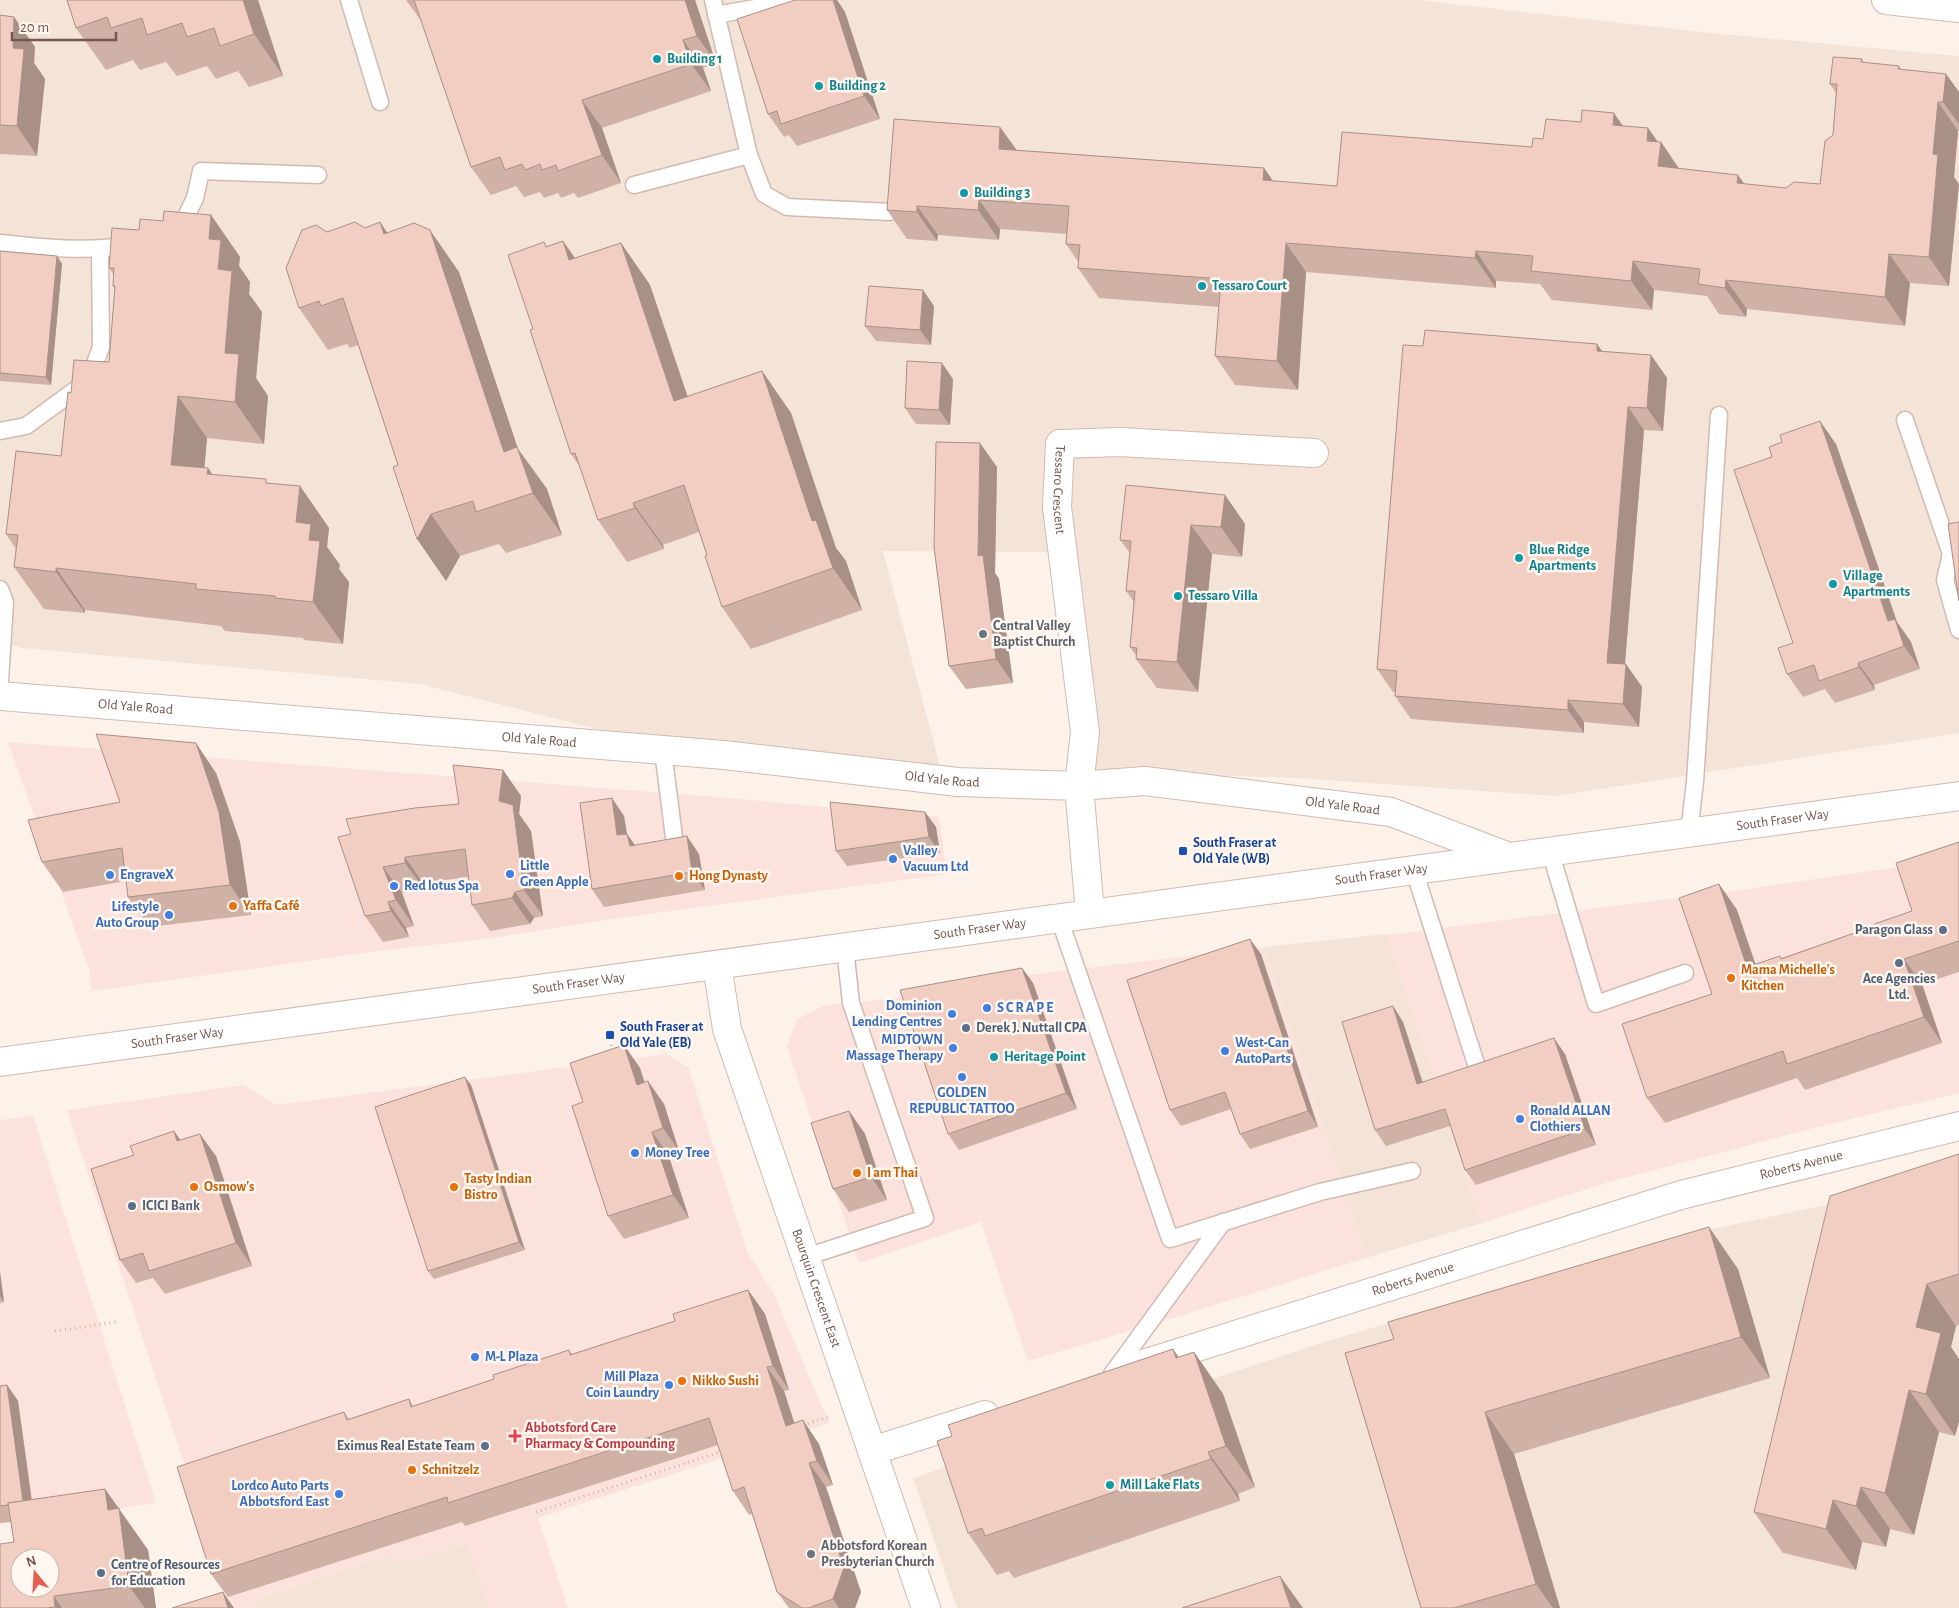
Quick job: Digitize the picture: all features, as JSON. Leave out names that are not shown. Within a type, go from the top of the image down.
[{"type":"street","points":[[1886,0],[1959,8]]},
{"type":"street","name":"Tessaro Crescent","points":[[1079,786],[1085,732],[1057,508],[1060,444],[1120,442],[1314,452]]},
{"type":"street","name":"Old Yale Road","points":[[0,696],[724,755],[958,782],[1079,786],[1145,781],[1391,812],[1509,857]]},
{"type":"street","points":[[1079,786],[1090,913]]},
{"type":"street","name":"South Fraser Way","points":[[0,1062],[1959,796]]},
{"type":"street","name":"Bourquin Crescent East","points":[[717,965],[727,1030],[926,1608]]},
{"type":"street","name":"Roberts Avenue","points":[[1102,1377],[1681,1194],[1959,1126]]},
{"type":"street","points":[[872,1451],[1008,1408]]},
{"type":"lane","points":[[349,0],[380,102]]},
{"type":"lane","points":[[800,0],[714,8],[749,155],[764,194],[787,207],[890,212]]},
{"type":"lane","points":[[634,185],[749,155]]},
{"type":"lane","points":[[163,238],[179,231],[195,198],[201,171],[318,175]]},
{"type":"lane","points":[[0,243],[64,250],[100,249],[147,243]]},
{"type":"lane","points":[[0,431],[26,426],[89,380],[101,347],[100,249]]},
{"type":"lane","points":[[1690,833],[1719,415]]},
{"type":"lane","points":[[1905,420],[1952,554],[1945,580],[1959,630]]},
{"type":"lane","points":[[0,589],[5,602],[0,681]]},
{"type":"lane","points":[[663,751],[675,845]]},
{"type":"lane","points":[[1550,851],[1596,1004],[1685,973]]},
{"type":"lane","points":[[1414,870],[1476,1067]]},
{"type":"lane","points":[[1059,918],[1170,1239],[1320,1192],[1412,1171]]},
{"type":"lane","points":[[806,1257],[925,1218],[852,1003],[845,948]]},
{"type":"lane","points":[[1102,1377],[1223,1222]]},
{"type":"path","points":[[610,1035],[612,1054]]},
{"type":"path","points":[[55,1331],[116,1322]]},
{"type":"path","points":[[795,1428],[857,1408]]},
{"type":"path","points":[[536,1512],[730,1449]]},
{"type":"shaded area","points":[[0,0],[1418,0],[1711,33],[1959,56],[1959,733],[1556,796],[1297,778],[1094,771],[1057,441],[1053,552],[883,551],[942,774],[639,740],[420,684],[22,648],[0,642]]},
{"type":"shaded area","points":[[8,742],[704,796],[939,817],[947,874],[604,920],[486,939],[379,951],[92,991],[89,970]]},
{"type":"shaded area","points":[[1959,861],[1959,1093],[1814,1128],[1609,1182],[1482,1223],[1386,935],[1733,891],[1884,869]]},
{"type":"shaded area","points":[[1386,934],[1482,1223],[1366,1258],[1263,947]]},
{"type":"shaded area","points":[[1263,947],[1366,1258],[1028,1361],[981,1222],[859,1263],[787,1047],[796,1020],[823,1006],[902,997],[1037,974]]},
{"type":"shaded area","name":"M-L Plaza","points":[[666,1054],[688,1067],[748,1254],[773,1292],[829,1423],[538,1518],[568,1608],[489,1608],[467,1543],[397,1566],[393,1554],[254,1599],[256,1608],[232,1608],[67,1110],[244,1085],[276,1105]]},
{"type":"shaded area","points":[[33,1116],[156,1503],[0,1524],[0,1120]]},
{"type":"shaded area","points":[[1959,1167],[1959,1608],[957,1608],[913,1478],[1321,1343],[1692,1233],[1836,1203]]},
{"type":"shaded area","points":[[468,1543],[490,1608],[256,1608],[253,1600],[393,1554],[397,1566]]},
{"type":"building","points":[[67,0],[243,0],[254,34],[220,46],[214,28],[187,37],[182,23],[147,35],[142,18],[111,28],[107,17],[76,28]]},
{"type":"building","points":[[414,0],[685,0],[697,36],[683,40],[691,64],[582,100],[602,155],[558,171],[556,165],[542,170],[540,164],[525,170],[522,164],[505,170],[500,157],[471,167]]},
{"type":"building","name":"Building 2","points":[[795,0],[833,0],[864,96],[781,124],[777,111],[768,114],[737,19]]},
{"type":"building","points":[[0,15],[14,17],[13,48],[24,49],[17,126],[0,125]]},
{"type":"building","points":[[1833,57],[1862,59],[1861,62],[1899,66],[1898,69],[1946,74],[1943,102],[1938,102],[1933,154],[1938,155],[1929,257],[1889,254],[1885,297],[1726,280],[1725,288],[1698,284],[1700,269],[1633,261],[1631,281],[1531,271],[1533,256],[1476,251],[1475,258],[1286,243],[1277,361],[1215,356],[1221,279],[1078,268],[1080,245],[1066,244],[1069,206],[979,200],[978,210],[917,206],[917,212],[887,210],[894,119],[1000,127],[999,149],[1264,168],[1263,180],[1337,186],[1342,132],[1532,147],[1533,138],[1543,139],[1546,119],[1581,122],[1582,110],[1614,113],[1613,125],[1648,128],[1647,141],[1661,142],[1658,166],[1738,175],[1737,183],[1786,188],[1794,182],[1820,184],[1825,141],[1833,135],[1837,84],[1830,84]]},
{"type":"building","points":[[164,211],[211,215],[209,239],[221,240],[218,269],[232,271],[225,353],[239,354],[235,402],[178,396],[171,465],[208,468],[207,474],[266,479],[266,483],[300,486],[296,522],[311,524],[309,540],[320,541],[313,602],[275,598],[275,596],[196,589],[196,584],[56,568],[56,572],[14,567],[18,535],[6,534],[16,451],[61,456],[68,392],[71,393],[74,360],[109,362],[115,286],[113,286],[114,268],[109,268],[112,228],[139,230],[140,219],[163,221]]},
{"type":"building","points":[[355,222],[365,228],[380,222],[384,234],[414,223],[430,230],[504,452],[517,447],[533,493],[476,512],[473,501],[431,514],[417,539],[393,467],[398,465],[343,298],[321,306],[319,301],[299,308],[286,268],[302,230],[316,225],[327,232]]},
{"type":"building","points":[[563,241],[569,260],[621,243],[674,401],[762,371],[812,521],[816,520],[833,568],[722,607],[684,485],[633,503],[635,508],[598,520],[575,453],[571,454],[530,330],[533,329],[508,255],[544,242],[546,247]]},
{"type":"building","points":[[0,251],[57,256],[46,377],[0,373]]},
{"type":"building","points":[[869,286],[923,290],[920,330],[865,326]]},
{"type":"building","name":"Blue Ridge Apartments","points":[[1425,330],[1597,344],[1597,351],[1651,355],[1647,408],[1628,407],[1607,663],[1626,664],[1623,704],[1568,700],[1568,710],[1395,696],[1397,671],[1377,669],[1403,345],[1423,346]]},
{"type":"building","points":[[907,361],[942,363],[939,410],[905,408]]},
{"type":"building","name":"Village Apartments","points":[[1820,421],[1888,621],[1895,619],[1904,646],[1858,663],[1859,667],[1819,681],[1814,665],[1787,674],[1778,648],[1793,643],[1734,470],[1772,457],[1769,447],[1782,442],[1780,435]]},
{"type":"building","points":[[936,442],[980,443],[978,556],[983,555],[996,659],[949,666],[934,547]]},
{"type":"building","points":[[1126,485],[1225,495],[1221,527],[1191,525],[1177,662],[1136,659],[1137,648],[1130,647],[1135,591],[1126,591],[1131,541],[1120,540]]},
{"type":"building","points":[[1959,522],[1959,601],[1948,524]]},
{"type":"building","points":[[96,734],[196,743],[219,812],[230,885],[128,897],[122,848],[42,862],[28,820],[120,802]]},
{"type":"building","points":[[453,765],[503,770],[499,801],[513,805],[524,890],[515,892],[512,898],[472,905],[465,849],[405,857],[405,863],[383,867],[396,900],[388,902],[391,911],[365,916],[338,837],[351,834],[346,819],[415,808],[459,804]]},
{"type":"building","points":[[612,798],[617,835],[627,834],[630,846],[687,836],[692,872],[592,889],[580,803]]},
{"type":"building","points":[[830,802],[925,812],[929,837],[836,851]]},
{"type":"building","points":[[1959,842],[1959,941],[1904,959],[1924,1017],[1787,1064],[1783,1051],[1647,1098],[1622,1024],[1712,994],[1679,898],[1719,884],[1747,967],[1780,956],[1781,959],[1912,911],[1896,863]]},
{"type":"building","name":"West-Can AutoParts","points":[[1250,939],[1308,1111],[1240,1134],[1225,1092],[1170,1110],[1127,980]]},
{"type":"building","name":"Heritage Point","points":[[1022,968],[1066,1093],[948,1134],[900,990]]},
{"type":"building","points":[[1393,1006],[1417,1084],[1554,1038],[1585,1129],[1465,1170],[1445,1109],[1375,1130],[1342,1022]]},
{"type":"building","name":"Money Tree","points":[[624,1045],[637,1085],[648,1081],[663,1128],[652,1132],[673,1195],[608,1216],[572,1106],[583,1102],[570,1063]]},
{"type":"building","name":"Tasty Indian Bistro","points":[[465,1077],[519,1242],[428,1271],[375,1107]]},
{"type":"building","points":[[849,1111],[871,1177],[833,1189],[811,1123]]},
{"type":"building","points":[[174,1131],[177,1141],[200,1134],[236,1243],[149,1271],[143,1253],[120,1260],[91,1169],[134,1155],[130,1146]]},
{"type":"building","points":[[1959,1154],[1959,1274],[1927,1284],[1916,1327],[1941,1333],[1926,1394],[1909,1390],[1885,1493],[1861,1487],[1856,1506],[1833,1500],[1826,1529],[1754,1512],[1830,1196]]},
{"type":"building","points":[[1709,1227],[1741,1337],[1485,1412],[1536,1584],[1454,1608],[1421,1608],[1345,1353],[1394,1339],[1388,1322]]},
{"type":"building","points":[[748,1290],[773,1366],[767,1367],[786,1426],[803,1420],[817,1461],[809,1463],[844,1568],[833,1599],[808,1608],[802,1608],[777,1592],[744,1487],[733,1491],[709,1418],[448,1503],[447,1497],[211,1574],[177,1467],[344,1412],[347,1420],[409,1399],[411,1407],[494,1379],[493,1375],[569,1350],[570,1355],[675,1321],[673,1314]]},
{"type":"building","points":[[1173,1349],[1176,1358],[1194,1352],[1226,1446],[1208,1452],[1211,1459],[985,1536],[982,1528],[968,1533],[937,1441],[952,1436],[948,1425]]},
{"type":"building","points":[[7,1385],[23,1501],[0,1506],[0,1386]]},
{"type":"building","points":[[105,1489],[108,1510],[119,1508],[129,1586],[60,1595],[60,1548],[10,1548],[10,1598],[54,1598],[55,1607],[0,1608],[0,1544],[14,1542],[8,1503]]},
{"type":"building","points":[[1280,1576],[1291,1608],[1182,1608]]},
{"type":"building","points":[[223,1592],[228,1608],[172,1608]]},
{"type":"place","name":"Building 1","points":[[657,59]]},
{"type":"place","name":"Building 2","points":[[819,86]]},
{"type":"place","name":"Building 3","points":[[964,193]]},
{"type":"place","name":"Tessaro Court","points":[[1202,286]]},
{"type":"place","name":"Blue Ridge Apartments","points":[[1519,558]]},
{"type":"place","name":"Village Apartments","points":[[1833,584]]},
{"type":"place","name":"Tessaro Villa","points":[[1178,596]]},
{"type":"place","name":"Central Valley Baptist Church","points":[[983,634]]},
{"type":"place","name":"South Fraser at Old Yale (WB)","points":[[1183,851]]},
{"type":"place","name":"Valley Vacuum Ltd","points":[[893,859]]},
{"type":"place","name":"Little Green Apple","points":[[510,874]]},
{"type":"place","name":"EngraveX","points":[[110,875]]},
{"type":"place","name":"Hong Dynasty","points":[[679,876]]},
{"type":"place","name":"Red lotus Spa","points":[[394,886]]},
{"type":"place","name":"Yaffa Café","points":[[233,906]]},
{"type":"place","name":"Lifestyle Auto Group","points":[[169,915]]},
{"type":"place","name":"Paragon Glass","points":[[1943,930]]},
{"type":"place","name":"Ace Agencies Ltd.","points":[[1899,963]]},
{"type":"place","name":"Mama Michelle's Kitchen","points":[[1731,978]]},
{"type":"place","name":"S C R A P E","points":[[987,1008]]},
{"type":"place","name":"Dominion Lending Centres","points":[[952,1014]]},
{"type":"place","name":"Derek J. Nuttall CPA","points":[[966,1028]]},
{"type":"place","name":"South Fraser at Old Yale (EB)","points":[[610,1035]]},
{"type":"place","name":"MIDTOWN Massage Therapy","points":[[953,1048]]},
{"type":"place","name":"West-Can AutoParts","points":[[1225,1051]]},
{"type":"place","name":"Heritage Point","points":[[994,1057]]},
{"type":"place","name":"GOLDEN REPUBLIC TATTOO","points":[[962,1077]]},
{"type":"place","name":"Ronald ALLAN Clothiers","points":[[1520,1119]]},
{"type":"place","name":"Money Tree","points":[[635,1153]]},
{"type":"place","name":"I am Thai","points":[[857,1173]]},
{"type":"place","name":"Osmow's","points":[[194,1187]]},
{"type":"place","name":"Tasty Indian Bistro","points":[[454,1187]]},
{"type":"place","name":"ICICI Bank","points":[[132,1206]]},
{"type":"place","name":"M-L Plaza","points":[[475,1357]]},
{"type":"place","name":"Nikko Sushi","points":[[682,1381]]},
{"type":"place","name":"Mill Plaza Coin Laundry","points":[[669,1385]]},
{"type":"place","name":"Abbotsford Care Pharmacy & Compounding","points":[[515,1436]]},
{"type":"place","name":"Eximus Real Estate Team","points":[[485,1446]]},
{"type":"place","name":"Schnitzelz","points":[[412,1470]]},
{"type":"place","name":"Mill Lake Flats","points":[[1110,1485]]},
{"type":"place","name":"Lordco Auto Parts Abbotsford East","points":[[339,1494]]},
{"type":"place","name":"Abbotsford Korean Presbyterian Church","points":[[811,1554]]},
{"type":"place","name":"Centre of Resources for Education","points":[[101,1573]]}]
